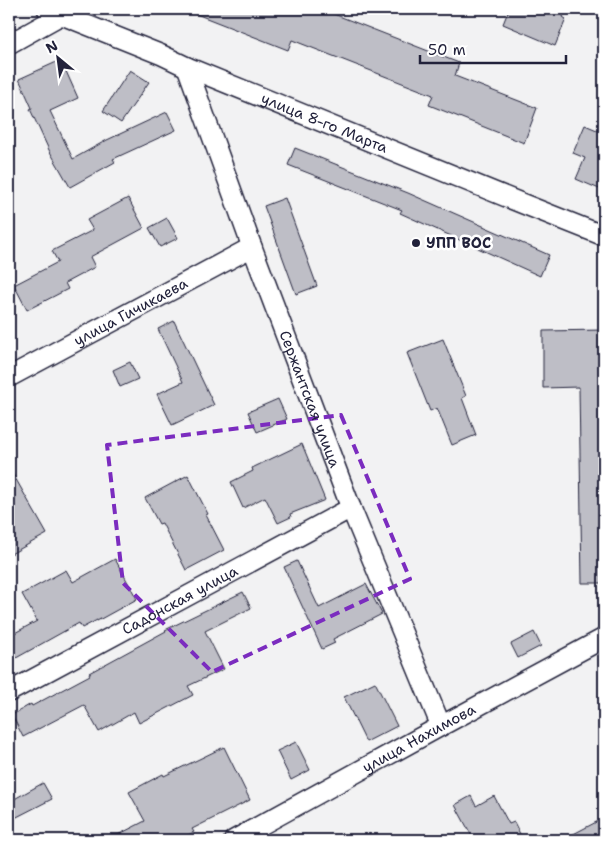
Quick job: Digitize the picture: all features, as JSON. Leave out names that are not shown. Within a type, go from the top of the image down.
[{"type":"street","points":[[9,44],[54,12]]},
{"type":"street","name":"улица 8-го Марта","points":[[54,12],[604,236]]},
{"type":"street","name":"Сержантская улица","points":[[187,67],[252,247],[351,508],[441,726]]},
{"type":"street","name":"улица Гичикаева","points":[[9,378],[252,247]]},
{"type":"street","name":"Садонская улица","points":[[9,692],[351,508]]},
{"type":"street","name":"улица Нахимова","points":[[234,840],[604,638]]},
{"type":"highlighted area","points":[[341,415],[410,579],[212,672],[123,583],[107,445]]},
{"type":"building","points":[[186,9],[289,9],[301,13],[303,9],[321,9],[459,63],[455,76],[537,108],[524,143],[429,105],[433,95],[292,40],[288,50]]},
{"type":"building","points":[[509,9],[566,9],[563,17],[566,19],[555,46],[503,24]]},
{"type":"building","points":[[61,60],[78,98],[50,111],[73,159],[107,140],[167,112],[176,130],[113,159],[115,162],[70,187],[49,150],[30,109],[32,108],[19,79]]},
{"type":"building","points":[[130,70],[149,82],[121,123],[103,111]]},
{"type":"building","points":[[585,125],[604,133],[604,191],[576,179],[585,158],[573,153]]},
{"type":"building","points":[[295,148],[408,193],[549,255],[540,276],[400,213],[402,210],[288,165]]},
{"type":"building","points":[[128,198],[144,228],[90,257],[95,267],[65,283],[68,289],[27,310],[14,285],[58,262],[52,251],[93,230],[87,220]]},
{"type":"building","points":[[285,198],[317,286],[296,294],[264,206]]},
{"type":"building","points":[[167,218],[178,238],[160,247],[149,228]]},
{"type":"building","points":[[174,321],[214,405],[172,425],[157,394],[183,382],[158,329]]},
{"type":"building","points":[[604,330],[604,583],[582,583],[579,387],[543,388],[543,331]]},
{"type":"building","points":[[443,339],[466,396],[462,398],[476,435],[452,445],[437,408],[430,411],[407,353]]},
{"type":"building","points":[[130,362],[138,379],[120,387],[113,370]]},
{"type":"building","points":[[278,399],[287,419],[257,432],[248,412]]},
{"type":"building","points":[[302,444],[325,500],[290,514],[291,517],[278,523],[265,497],[243,508],[231,482],[253,471],[252,468]]},
{"type":"building","points":[[9,467],[47,534],[9,555]]},
{"type":"building","points":[[188,475],[224,550],[186,570],[162,523],[159,524],[145,498]]},
{"type":"building","points":[[115,559],[137,599],[82,628],[79,623],[9,662],[9,636],[37,621],[22,594],[66,570],[73,582]]},
{"type":"building","points":[[297,561],[319,608],[366,584],[382,614],[333,639],[335,643],[322,649],[284,567]]},
{"type":"building","points":[[243,592],[251,608],[205,631],[224,669],[188,686],[193,695],[139,723],[134,712],[99,732],[84,705],[23,737],[12,715],[90,675],[89,673],[165,630]]},
{"type":"building","points":[[534,632],[541,646],[518,658],[511,644]]},
{"type":"building","points":[[375,682],[397,726],[366,742],[344,697]]},
{"type":"building","points":[[296,742],[310,770],[291,780],[277,751]]},
{"type":"building","points":[[224,747],[250,800],[192,829],[194,832],[178,840],[108,840],[145,821],[129,792],[163,774],[164,776]]},
{"type":"building","points":[[43,783],[52,799],[9,821],[9,802]]},
{"type":"building","points":[[471,796],[476,806],[494,796],[509,824],[514,822],[523,840],[474,840],[455,805]]},
{"type":"building","points":[[604,818],[604,840],[562,840]]},
{"type":"place","name":"УПП ВОС","points":[[416,243]]}]
